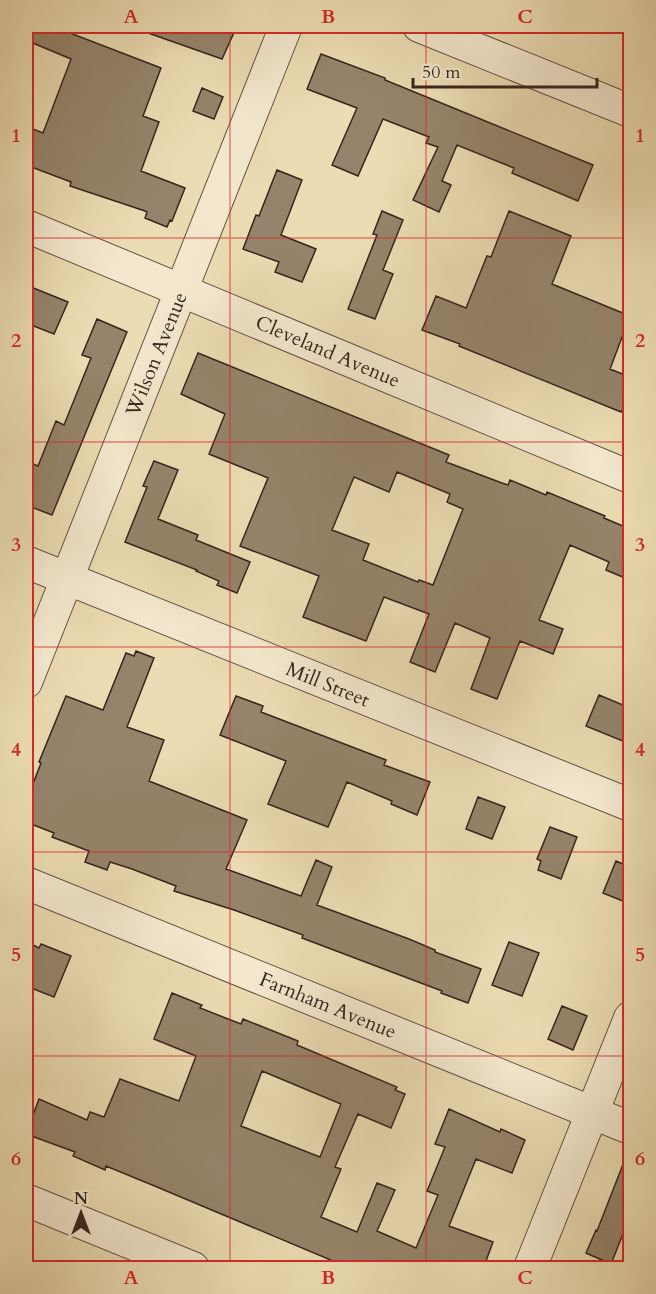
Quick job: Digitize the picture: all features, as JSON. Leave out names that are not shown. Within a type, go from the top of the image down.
[{"type":"street","name":"Wilson Avenue","points":[[26,682],[286,26]]},
{"type":"street","points":[[419,26],[630,111]]},
{"type":"street","name":"Cleveland Avenue","points":[[26,226],[630,477]]},
{"type":"street","name":"Mill Street","points":[[26,562],[630,805]]},
{"type":"street","name":"Farnham Avenue","points":[[26,883],[630,1128]]},
{"type":"street","points":[[530,1269],[630,1018]]},
{"type":"street","points":[[26,1200],[193,1269]]},
{"type":"building","points":[[35,26],[52,26],[161,68],[143,116],[159,122],[141,171],[185,188],[172,221],[170,220],[167,227],[145,218],[147,212],[145,211],[70,186],[71,182],[26,165],[26,126],[43,133],[71,59],[28,41]]},
{"type":"building","points":[[135,26],[237,26],[222,59],[134,28]]},
{"type":"building","points":[[321,54],[385,78],[385,80],[593,165],[578,201],[512,173],[514,168],[457,145],[442,181],[451,185],[439,212],[413,200],[438,147],[426,143],[429,137],[383,119],[358,176],[332,165],[357,108],[307,89]]},
{"type":"building","points":[[202,88],[223,97],[214,119],[193,111]]},
{"type":"building","points":[[277,170],[302,180],[281,235],[316,249],[302,282],[275,272],[279,262],[243,249]]},
{"type":"building","points":[[382,211],[403,220],[383,270],[393,274],[375,319],[348,309],[377,235],[373,234]]},
{"type":"building","points":[[509,211],[571,236],[552,284],[630,316],[610,369],[630,377],[630,407],[625,405],[621,412],[422,330],[436,296],[466,308],[487,256],[491,257]]},
{"type":"building","points":[[26,285],[68,302],[54,334],[26,323]]},
{"type":"building","points":[[97,319],[127,332],[52,515],[26,505],[26,461],[38,466],[56,421],[64,425],[91,358],[82,355]]},
{"type":"building","points":[[198,353],[449,455],[446,462],[508,485],[510,480],[546,495],[547,492],[605,516],[604,518],[630,529],[630,580],[606,570],[609,562],[570,545],[539,620],[563,629],[553,654],[520,641],[497,699],[471,689],[490,638],[455,623],[435,672],[410,662],[429,614],[384,597],[366,641],[303,617],[319,576],[240,546],[268,478],[209,454],[225,414],[181,394]],"holes":[[[397,472],[450,494],[447,502],[463,509],[433,585],[419,580],[418,582],[363,560],[369,544],[332,530],[354,477],[389,492]]]},
{"type":"building","points":[[154,461],[178,470],[158,519],[198,535],[196,540],[250,562],[237,593],[217,585],[219,581],[197,570],[125,542],[147,487],[143,486]]},
{"type":"building","points":[[136,651],[154,658],[127,727],[164,740],[149,781],[247,820],[226,869],[301,896],[316,860],[332,867],[317,905],[481,969],[468,1003],[302,938],[303,935],[174,891],[176,886],[132,869],[110,862],[107,870],[85,862],[89,851],[52,837],[54,833],[26,822],[26,802],[41,763],[39,762],[66,696],[103,710],[126,653],[134,656]]},
{"type":"building","points":[[599,695],[630,708],[630,744],[586,726]]},
{"type":"building","points":[[236,696],[263,706],[261,712],[386,760],[384,765],[430,782],[417,815],[391,804],[392,801],[347,782],[328,827],[268,804],[286,761],[220,735]]},
{"type":"building","points":[[478,797],[505,807],[492,839],[466,829]]},
{"type":"building","points":[[550,827],[577,837],[561,879],[538,870],[541,861],[537,859]]},
{"type":"building","points":[[616,861],[630,867],[630,904],[603,893]]},
{"type":"building","points":[[509,942],[539,953],[522,996],[492,985]]},
{"type":"building","points":[[31,944],[39,948],[41,944],[71,956],[54,997],[26,986],[26,958]]},
{"type":"building","points":[[172,993],[202,1005],[200,1008],[241,1024],[243,1019],[298,1041],[297,1045],[397,1087],[395,1090],[405,1094],[391,1128],[358,1114],[335,1167],[341,1169],[321,1217],[357,1232],[377,1183],[395,1190],[377,1231],[416,1248],[438,1195],[427,1191],[445,1147],[435,1144],[449,1109],[500,1132],[501,1129],[525,1140],[512,1173],[476,1159],[449,1226],[493,1242],[483,1269],[352,1269],[106,1166],[105,1170],[73,1156],[75,1152],[26,1134],[39,1099],[87,1120],[90,1112],[104,1117],[120,1079],[179,1101],[196,1056],[154,1039]],"holes":[[[262,1071],[341,1104],[320,1157],[241,1126]]]},
{"type":"building","points":[[562,1006],[587,1016],[573,1050],[548,1039]]},
{"type":"building","points":[[629,1149],[630,1216],[611,1264],[586,1253]]}]
